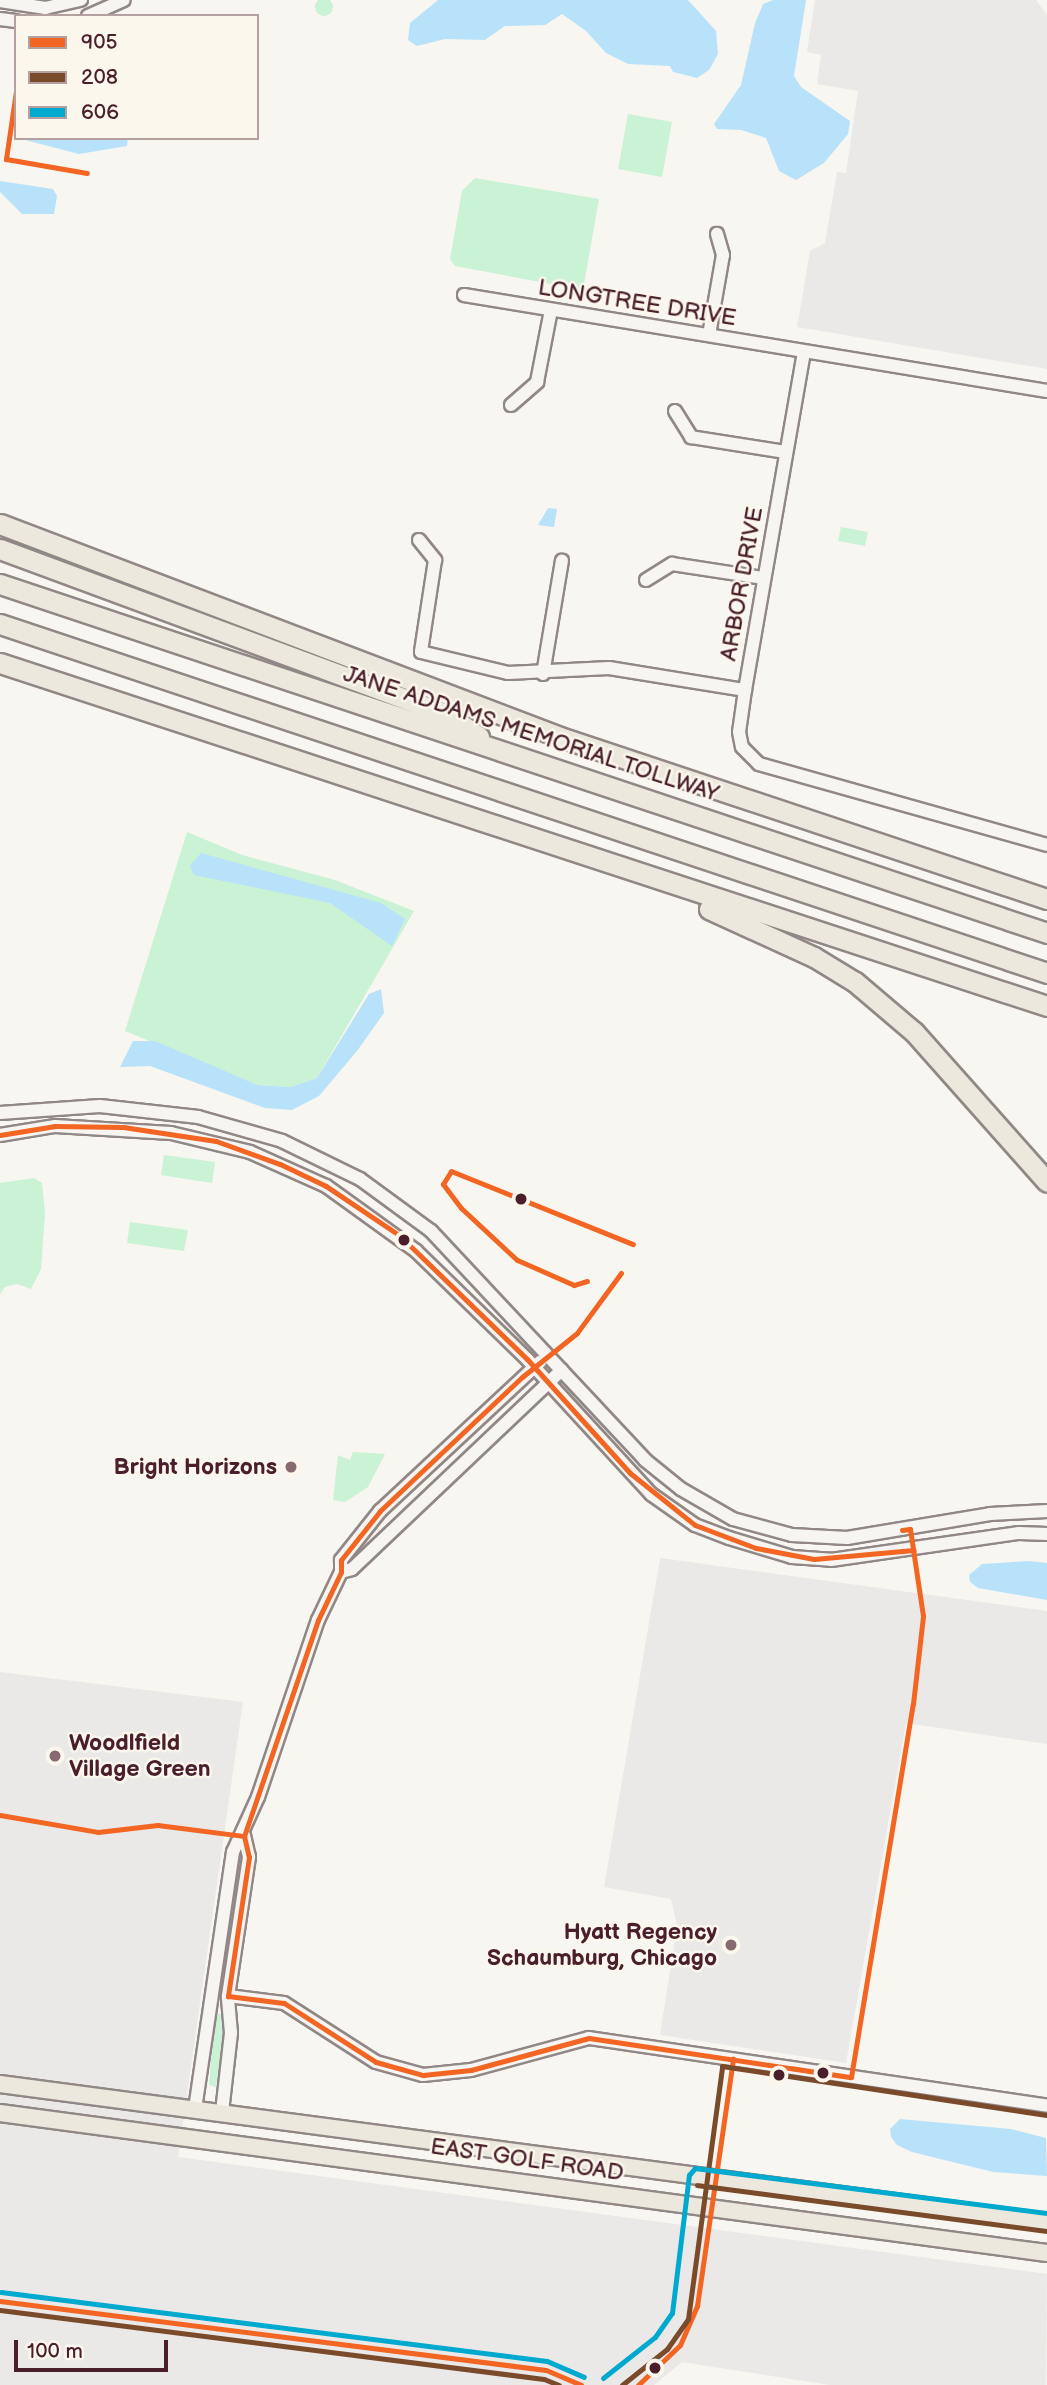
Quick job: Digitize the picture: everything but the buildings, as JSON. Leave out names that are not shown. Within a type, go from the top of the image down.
[{"type":"highway","points":[[0,524],[560,737],[1047,898]]},
{"type":"highway","points":[[0,549],[448,715],[497,749]]},
{"type":"highway","name":"JANE ADDAMS MEMORIAL TOLLWAY","points":[[0,584],[1047,933]]},
{"type":"highway","points":[[0,624],[1047,973]]},
{"type":"highway","points":[[0,663],[434,803],[840,941],[1047,1006]]},
{"type":"highway","points":[[434,803],[730,918],[835,970],[914,1032],[1047,1182]]},
{"type":"highway","points":[[927,860],[1017,877],[1047,888]]},
{"type":"main road","name":"EAST GOLF ROAD","points":[[0,2084],[1047,2222]]},
{"type":"main road","name":"EAST GOLF ROAD","points":[[0,2113],[1047,2253]]},
{"type":"street","points":[[0,1],[45,8],[80,0]]},
{"type":"street","points":[[92,14],[124,0]]},
{"type":"street","points":[[709,335],[723,256],[717,234]]},
{"type":"street","name":"LONGTREE DRIVE","points":[[464,295],[804,352]]},
{"type":"street","points":[[511,405],[537,382],[551,310]]},
{"type":"street","points":[[804,352],[1047,391]]},
{"type":"street","name":"ARBOR DRIVE","points":[[804,352],[745,690],[740,740],[746,753],[759,764],[1047,845]]},
{"type":"street","points":[[675,411],[691,437],[786,452]]},
{"type":"street","points":[[419,540],[435,560],[421,652],[508,673],[543,674],[609,668],[745,690]]},
{"type":"street","points":[[543,674],[562,561]]},
{"type":"street","points":[[646,580],[672,564],[764,578]]},
{"type":"street","points":[[0,1113],[56,1106],[145,1108],[239,1127],[316,1155],[369,1186],[431,1231],[548,1354],[621,1437],[681,1489],[717,1511],[760,1527],[812,1537],[848,1538],[990,1514],[1047,1511]]},
{"type":"street","points":[[0,1135],[55,1126],[122,1127],[216,1141],[280,1164],[326,1186],[399,1235],[534,1367],[630,1473],[668,1507],[695,1525],[756,1548],[831,1560],[1019,1533],[1047,1534]]},
{"type":"street","points":[[195,2109],[233,1852],[244,1836],[318,1620],[341,1572],[341,1560],[380,1511],[548,1354]]},
{"type":"street","points":[[341,1572],[352,1569],[562,1370]]},
{"type":"street","points":[[222,2112],[231,2033],[228,1996],[249,1857],[244,1836]]},
{"type":"street","points":[[228,1996],[284,2003],[376,2062],[423,2075],[471,2070],[589,2038],[1047,2106]]},
{"type":"shaded area","points":[[815,0],[1036,0],[1047,15],[1047,369],[797,327],[810,251],[825,243],[837,172],[846,173],[858,91],[817,84],[821,55],[807,52]]},
{"type":"shaded area","points":[[660,1558],[1047,1611],[1047,1744],[906,1723],[846,2063],[660,2035],[677,1926],[671,1899],[604,1887]]},
{"type":"shaded area","points":[[0,1672],[243,1702],[178,2157],[1047,2274],[1046,2385],[830,2385],[682,2362],[654,2385],[0,2385]]},
{"type":"green space","points":[[321,-1],[327,-1],[332,4],[330,13],[324,16],[318,13],[315,7]]},
{"type":"green space","points":[[628,114],[672,122],[662,177],[618,169]]},
{"type":"green space","points":[[475,178],[599,199],[583,290],[455,266],[450,259],[462,191]]},
{"type":"green space","points":[[841,527],[868,532],[865,546],[838,541]]},
{"type":"green space","points":[[187,832],[242,855],[335,880],[414,911],[317,1078],[291,1087],[258,1085],[125,1031]]},
{"type":"green space","points":[[164,1155],[215,1162],[212,1183],[161,1175]]},
{"type":"green space","points":[[34,1178],[42,1183],[45,1213],[41,1269],[31,1289],[17,1284],[5,1287],[0,1294],[0,1183]]},
{"type":"green space","points":[[130,1222],[188,1230],[184,1251],[127,1243]]},
{"type":"green space","points":[[353,1452],[385,1454],[368,1487],[345,1502],[333,1500],[338,1455],[350,1460]]},
{"type":"green space","points":[[240,1848],[244,1854],[222,1980],[235,1865]]},
{"type":"green space","points":[[215,2014],[221,2014],[223,2037],[216,2087],[209,2085]]},
{"type":"water","points":[[438,0],[688,0],[716,31],[718,54],[709,70],[697,78],[673,72],[670,66],[628,64],[606,53],[586,31],[562,14],[545,25],[505,26],[485,40],[445,39],[417,46],[408,40],[410,23]]},
{"type":"water","points":[[773,0],[806,0],[794,76],[801,87],[850,121],[848,134],[824,163],[796,180],[779,171],[766,138],[741,130],[717,129],[714,124],[741,85],[755,23],[763,4]]},
{"type":"water","points":[[25,140],[128,140],[127,146],[79,154]]},
{"type":"water","points":[[0,181],[53,189],[57,196],[54,214],[22,214],[0,192]]},
{"type":"water","points":[[548,508],[557,509],[554,527],[538,525]]},
{"type":"water","points":[[201,853],[381,903],[405,919],[392,946],[330,903],[194,875],[190,866]]},
{"type":"water","points":[[381,989],[384,1013],[357,1051],[319,1096],[292,1110],[265,1108],[150,1066],[120,1067],[133,1041],[155,1041],[258,1085],[291,1087],[317,1078],[369,994]]},
{"type":"water","points":[[1029,1561],[1047,1563],[1047,1600],[978,1588],[970,1582],[969,1575],[982,1564]]},
{"type":"water","points":[[900,2119],[1011,2129],[1046,2138],[1047,2176],[993,2172],[912,2152],[897,2145],[891,2137],[890,2129]]},
{"type":"transit line","name":"905","points":[[14,105],[6,159],[87,173]]},
{"type":"transit line","name":"905","points":[[0,1135],[55,1126],[123,1127],[216,1141],[280,1164],[326,1186],[399,1235],[527,1359],[630,1473],[695,1525],[756,1548],[814,1559],[914,1550]]},
{"type":"transit line","name":"905","points":[[587,1281],[574,1285],[517,1260],[461,1208],[443,1184],[451,1171],[633,1244]]},
{"type":"transit line","name":"905","points":[[621,1273],[577,1333],[522,1377],[380,1511],[341,1560],[341,1572],[318,1620],[244,1836],[249,1857],[228,1996],[284,2003],[376,2062],[423,2075],[471,2070],[589,2038],[851,2077]]},
{"type":"transit line","name":"905","points":[[851,2077],[913,1704],[923,1616],[910,1529],[902,1530]]},
{"type":"transit line","name":"905","points":[[0,1815],[98,1832],[158,1825],[244,1836]]},
{"type":"transit line","name":"905","points":[[638,2385],[680,2345],[697,2306],[733,2059]]},
{"type":"transit line","name":"208","points":[[622,2385],[667,2349],[688,2319],[722,2066],[1046,2115]]},
{"type":"transit line","name":"606","points":[[603,2378],[655,2337],[672,2313],[689,2175],[695,2168],[1047,2213]]},
{"type":"transit line","name":"208","points":[[697,2185],[1046,2231]]},
{"type":"transit line","name":"606","points":[[1,2292],[547,2361],[584,2377]]},
{"type":"transit line","name":"905","points":[[0,2301],[546,2370],[581,2385]]},
{"type":"transit line","name":"208","points":[[0,2310],[544,2379],[559,2385]]},
{"type":"place","name":"Bright Horizons","points":[[291,1467]]},
{"type":"place","name":"Woodlfield Village Green","points":[[55,1756]]},
{"type":"place","name":"Hyatt Regency Schaumburg, Chicago","points":[[731,1945]]}]
